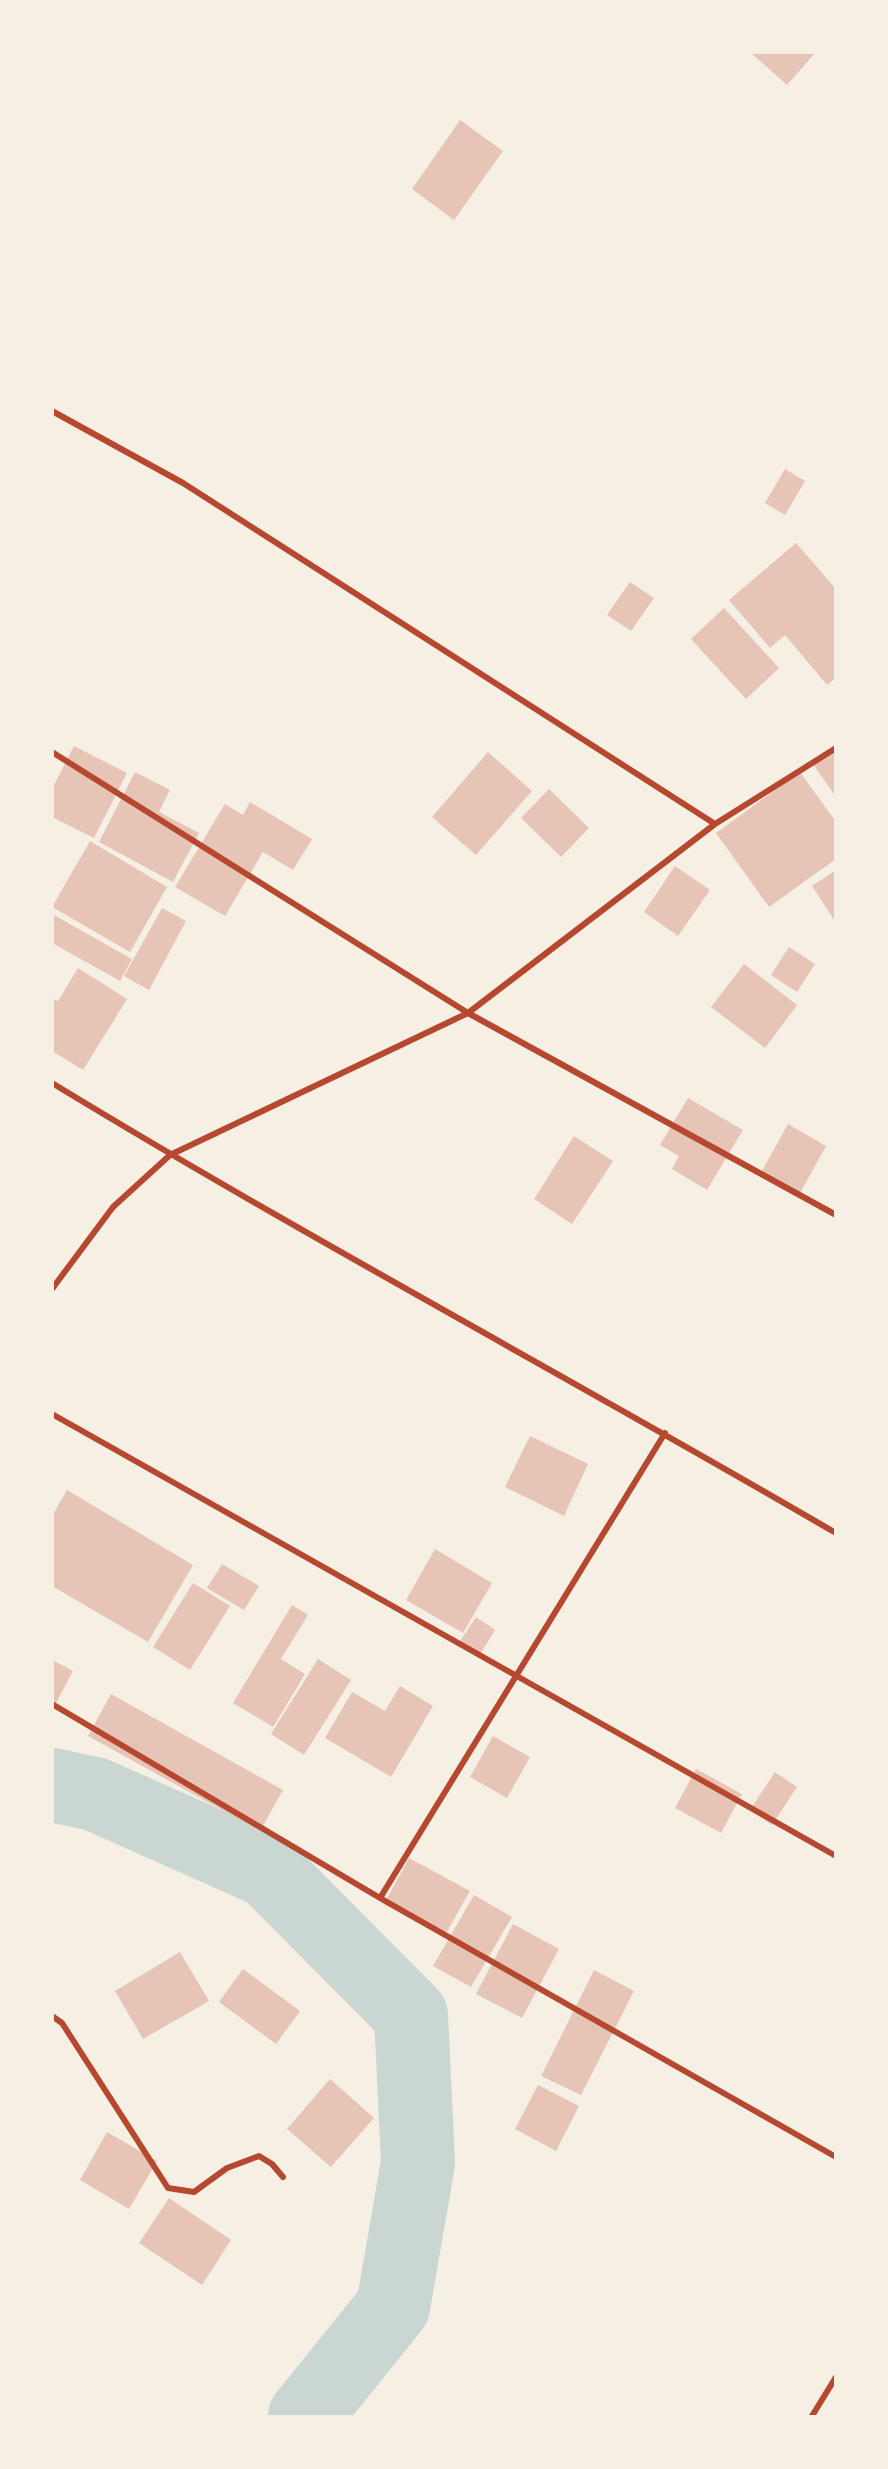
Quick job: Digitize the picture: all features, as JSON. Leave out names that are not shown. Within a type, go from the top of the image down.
[{"type":"street","points":[[52,411],[183,483],[715,824]]},
{"type":"street","points":[[52,1289],[113,1207],[170,1155],[468,1013],[715,824],[836,748]]},
{"type":"street","points":[[52,752],[468,1013],[836,1215]]},
{"type":"street","points":[[52,1083],[170,1155],[665,1433],[836,1533]]},
{"type":"street","points":[[52,1414],[836,1856]]},
{"type":"street","points":[[380,1898],[665,1433]]},
{"type":"street","points":[[52,1704],[380,1898],[836,2157]]},
{"type":"street","points":[[52,2016],[62,2023],[168,2188],[194,2192],[227,2168],[259,2156],[272,2164],[283,2177]]},
{"type":"street","points":[[812,2416],[836,2377]]},
{"type":"building","points":[[750,52],[816,52],[787,85]]},
{"type":"building","points":[[460,120],[503,151],[454,220],[412,189]]},
{"type":"building","points":[[785,469],[805,481],[785,515],[765,503]]},
{"type":"building","points":[[796,543],[836,589],[836,678],[827,685],[785,635],[770,648],[729,600]]},
{"type":"building","points":[[630,582],[654,598],[631,631],[607,615]]},
{"type":"building","points":[[724,608],[779,668],[746,699],[691,639]]},
{"type":"building","points":[[74,746],[127,773],[94,838],[52,817],[52,789]]},
{"type":"building","points":[[836,748],[836,797],[813,764]]},
{"type":"building","points":[[488,752],[532,791],[476,855],[432,817]]},
{"type":"building","points":[[135,772],[170,790],[159,812],[199,833],[173,882],[99,842]]},
{"type":"building","points":[[800,772],[836,822],[836,859],[769,907],[716,833]]},
{"type":"building","points":[[549,789],[589,828],[561,857],[521,818]]},
{"type":"building","points":[[250,802],[312,839],[293,870],[263,852],[225,916],[175,887],[225,804],[243,815]]},
{"type":"building","points":[[90,841],[167,887],[130,952],[52,907]]},
{"type":"building","points":[[675,866],[710,890],[678,936],[644,912]]},
{"type":"building","points":[[836,870],[836,923],[812,886]]},
{"type":"building","points":[[162,908],[186,921],[149,990],[124,976]]},
{"type":"building","points":[[52,914],[132,959],[120,981],[52,943]]},
{"type":"building","points":[[789,947],[815,964],[797,992],[771,975]]},
{"type":"building","points":[[744,964],[797,1005],[765,1048],[711,1007]]},
{"type":"building","points":[[78,968],[127,999],[83,1070],[52,1051],[52,998],[58,1001]]},
{"type":"building","points":[[688,1098],[743,1130],[707,1190],[672,1169],[679,1156],[660,1145]]},
{"type":"building","points":[[788,1124],[826,1146],[800,1193],[762,1171]]},
{"type":"building","points":[[574,1136],[613,1161],[572,1224],[534,1199]]},
{"type":"building","points":[[530,1436],[588,1464],[564,1516],[505,1487]]},
{"type":"building","points":[[67,1490],[193,1565],[148,1642],[52,1586],[52,1516]]},
{"type":"building","points":[[435,1549],[492,1583],[463,1633],[406,1600]]},
{"type":"building","points":[[222,1564],[259,1586],[244,1610],[207,1588]]},
{"type":"building","points":[[193,1583],[230,1606],[190,1670],[153,1647]]},
{"type":"building","points":[[292,1605],[308,1615],[281,1659],[305,1674],[273,1727],[233,1703]]},
{"type":"building","points":[[476,1617],[495,1630],[479,1656],[459,1643]]},
{"type":"building","points":[[318,1659],[351,1680],[304,1755],[271,1734]]},
{"type":"building","points":[[52,1660],[73,1671],[56,1703],[52,1701]]},
{"type":"building","points":[[400,1686],[433,1706],[391,1777],[325,1738],[352,1692],[385,1711]]},
{"type":"building","points":[[111,1694],[283,1790],[260,1831],[88,1736]]},
{"type":"building","points":[[493,1736],[530,1757],[507,1798],[470,1777]]},
{"type":"building","points":[[696,1769],[742,1794],[721,1833],[675,1808]]},
{"type":"building","points":[[775,1772],[797,1787],[772,1825],[750,1810]]},
{"type":"building","points":[[409,1858],[470,1891],[444,1937],[384,1904]]},
{"type":"building","points":[[474,1895],[512,1917],[471,1987],[433,1966]]},
{"type":"building","points":[[513,1924],[559,1949],[522,2018],[476,1994]]},
{"type":"building","points":[[180,1952],[209,2001],[143,2039],[115,1991]]},
{"type":"building","points":[[243,1969],[300,2011],[276,2044],[219,2002]]},
{"type":"building","points":[[594,1970],[634,1991],[581,2095],[541,2076]]},
{"type":"building","points":[[330,2079],[374,2118],[331,2167],[287,2129]]},
{"type":"building","points":[[538,2085],[579,2106],[556,2151],[515,2129]]},
{"type":"building","points":[[107,2132],[157,2161],[129,2209],[80,2180]]},
{"type":"building","points":[[169,2198],[231,2240],[202,2285],[139,2243]]},
{"type":"waterway","points":[[52,1785],[95,1794],[268,1871],[411,2015],[418,2163],[393,2307],[305,2416]]}]
